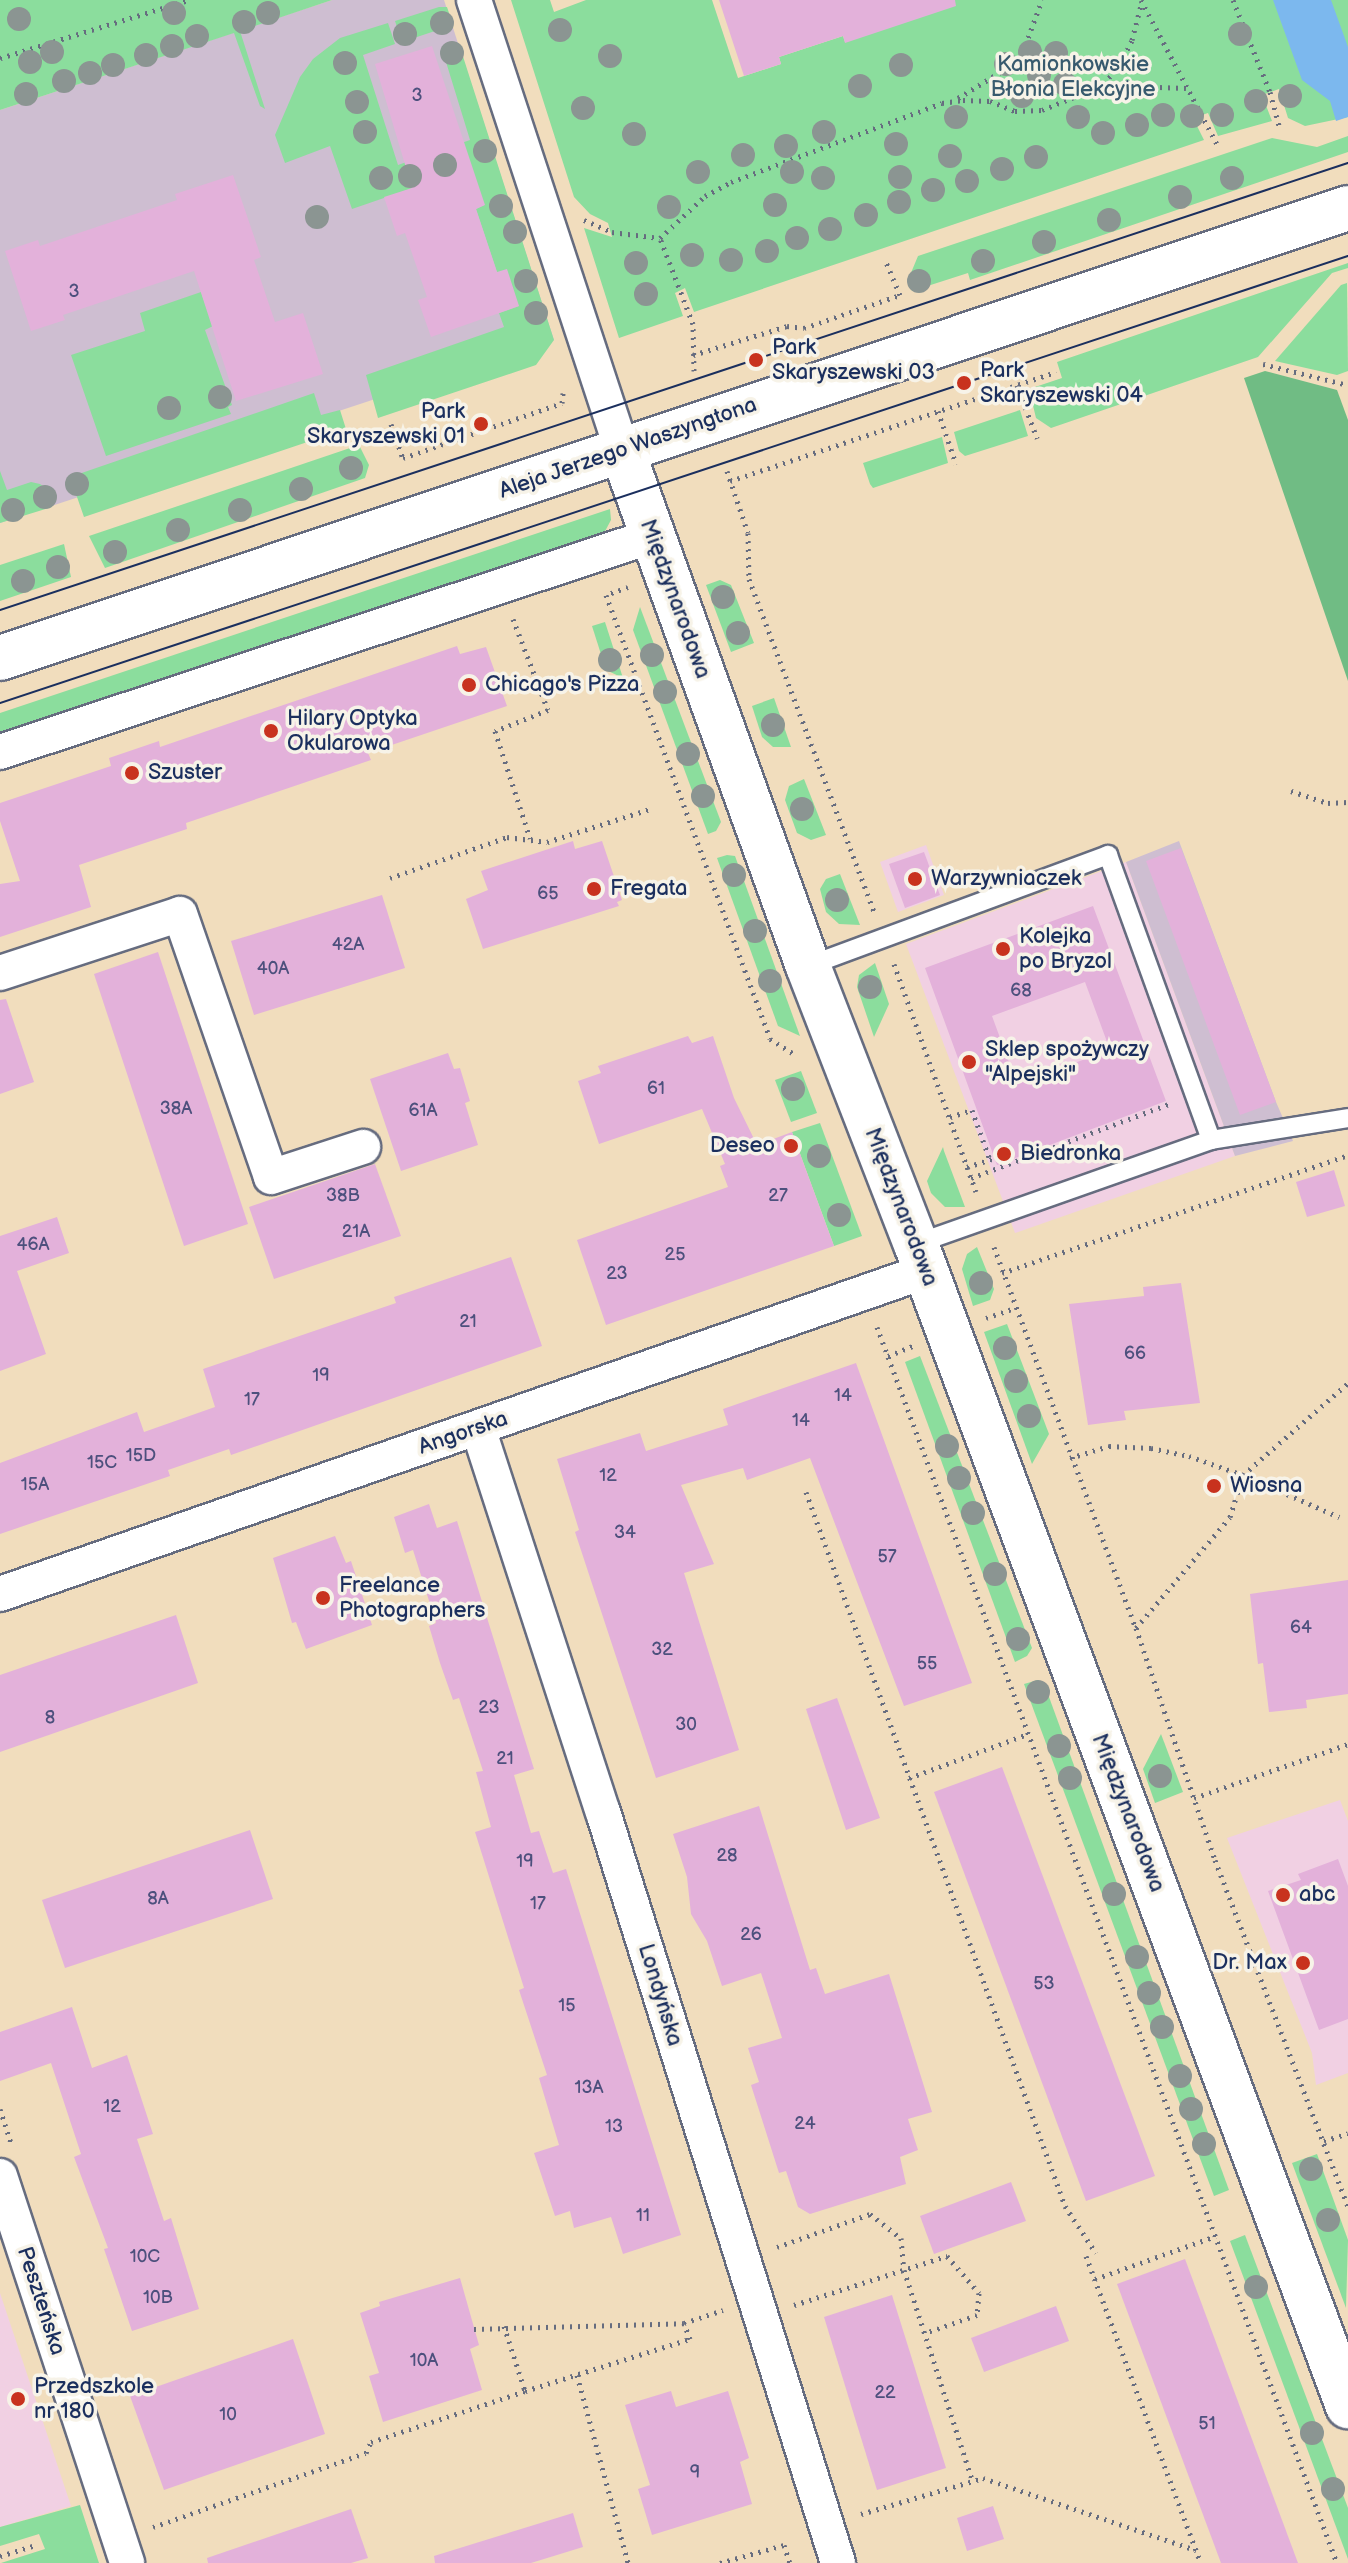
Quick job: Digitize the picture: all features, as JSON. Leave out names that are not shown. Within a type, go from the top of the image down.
[{"type":"street","name":"Międzynarodowa","points":[[474,0],[658,554],[808,966],[921,1258],[1348,2406]]},
{"type":"street","name":"Aleja Jerzego Waszyngtona","points":[[0,658],[1348,208]]},
{"type":"street","points":[[0,752],[658,554]]},
{"type":"street","points":[[0,973],[180,914],[271,1177],[363,1147]]},
{"type":"street","name":"Angorska","points":[[0,1594],[478,1428],[921,1258]]},
{"type":"street","name":"Londyńska","points":[[478,1428],[608,1827],[838,2563]]},
{"type":"street","name":"Peszteńska","points":[[0,2176],[127,2563]]},
{"type":"lane","points":[[808,966],[1108,855],[1211,1140]]},
{"type":"lane","points":[[921,1258],[986,1218],[1211,1140],[1348,1118]]},
{"type":"path","points":[[0,58],[188,0]]},
{"type":"path","points":[[660,238],[705,196],[731,182],[954,101],[1020,60],[1042,0]]},
{"type":"path","points":[[1104,85],[1120,64],[1132,40],[1142,0]]},
{"type":"path","points":[[1142,0],[1218,146]]},
{"type":"path","points":[[1233,0],[1257,67],[1270,92],[1280,130]]},
{"type":"path","points":[[954,101],[990,101],[1015,111],[1042,110],[1104,85],[1186,88]]},
{"type":"path","points":[[572,215],[612,232],[660,238]]},
{"type":"path","points":[[660,238],[693,324],[694,371]]},
{"type":"path","points":[[693,355],[787,326],[804,328],[900,295],[885,259]]},
{"type":"path","points":[[1263,364],[1348,385]]},
{"type":"path","points":[[730,481],[1056,372]]},
{"type":"path","points":[[1017,385],[1037,438]]},
{"type":"path","points":[[391,424],[403,458],[562,403],[563,389]]},
{"type":"path","points":[[938,411],[956,464]]},
{"type":"path","points":[[727,471],[748,533],[749,579],[885,939],[986,1218],[1002,1273],[1348,2207]]},
{"type":"path","points":[[658,554],[606,595],[770,1039],[806,1062]]},
{"type":"path","points":[[511,614],[548,710],[495,731],[530,838]]},
{"type":"path","points":[[1291,791],[1328,803],[1348,802]]},
{"type":"path","points":[[390,878],[507,837],[547,842],[653,808]]},
{"type":"path","points":[[971,1178],[1195,1095]]},
{"type":"path","points":[[950,1117],[972,1110],[993,1159],[967,1167]]},
{"type":"path","points":[[1002,1273],[1348,1155]]},
{"type":"path","points":[[873,1317],[1337,2563]]},
{"type":"path","points":[[1136,1628],[1230,1517],[1243,1475],[1348,1383]]},
{"type":"path","points":[[1070,1458],[1109,1446],[1151,1448],[1189,1456],[1243,1475],[1339,1517]]},
{"type":"path","points":[[806,1492],[1065,2206],[1096,2253]]},
{"type":"path","points":[[909,1778],[1029,1734]]},
{"type":"path","points":[[1194,1798],[1348,1744]]},
{"type":"path","points":[[1324,2141],[1348,2133]]},
{"type":"path","points":[[769,2250],[870,2214],[901,2238],[904,2270],[972,2479]]},
{"type":"path","points":[[1095,2279],[1216,2236]]},
{"type":"path","points":[[787,2307],[947,2256],[979,2293],[977,2315],[925,2333]]},
{"type":"path","points":[[1086,2256],[1201,2563]]},
{"type":"path","points":[[474,2329],[684,2323],[703,2318]]},
{"type":"path","points":[[149,2529],[366,2453],[371,2442],[690,2339],[684,2323]]},
{"type":"path","points":[[504,2326],[525,2391]]},
{"type":"path","points":[[577,2375],[628,2562],[619,2563]]},
{"type":"path","points":[[826,2524],[983,2478],[1196,2550]]},
{"type":"path","points":[[0,2556],[35,2545]]},
{"type":"path","points":[[720,2563],[784,2545],[790,2563]]},
{"type":"shaded area","points":[[332,0],[444,0],[554,340],[0,523],[0,110]]},
{"type":"shaded area","points":[[1179,841],[1293,1141],[1235,1156],[1126,862]]},
{"type":"shaded area","name":"Warzywniaczek","points":[[926,845],[944,895],[898,912],[880,862]]},
{"type":"shaded area","points":[[1126,862],[1235,1156],[1015,1233],[906,944]]},
{"type":"shaded area","points":[[1340,1800],[1348,1821],[1348,2073],[1316,2085],[1312,2053],[1227,1838]]},
{"type":"shaded area","name":"Przedszkole nr 180","points":[[0,2293],[71,2506],[0,2527]]},
{"type":"green space","points":[[0,0],[332,0],[240,31],[265,109],[260,106],[234,33],[0,110]]},
{"type":"green space","name":"Kamionkowskie Błonia Elekcyjne","points":[[511,0],[550,0],[554,12],[586,0],[712,0],[738,78],[781,64],[779,57],[843,36],[845,42],[947,0],[1348,0],[1348,117],[1305,126],[1288,118],[1279,89],[1262,95],[1272,121],[1218,136],[1208,113],[1193,118],[1204,140],[694,312],[685,288],[675,293],[683,316],[619,338],[584,228],[612,237],[608,223],[590,214],[574,197]]},
{"type":"green space","points":[[447,7],[453,25],[402,42],[395,21]]},
{"type":"green space","points":[[388,23],[395,44],[363,55],[398,165],[470,140],[442,49],[459,44],[554,340],[536,365],[378,418],[366,375],[504,327],[499,313],[519,306],[497,272],[476,209],[484,205],[471,168],[352,209],[330,146],[285,163],[275,135],[300,77],[313,59],[340,38]]},
{"type":"green space","points":[[1348,136],[1348,152],[970,280],[968,273],[912,291],[908,280],[918,256],[1272,138],[1317,147]]},
{"type":"green space","points":[[1348,263],[1348,268],[1332,273],[1258,357],[1051,428],[1036,418],[1029,389],[1062,378],[1057,362]]},
{"type":"green space","points":[[1347,283],[1348,371],[1337,375],[1275,361],[1341,285]]},
{"type":"green space","points":[[201,292],[213,326],[205,330],[232,405],[228,407],[231,414],[106,456],[71,355],[145,331],[140,313]]},
{"type":"green space","points":[[1265,371],[1337,390],[1348,420],[1348,681],[1244,378]]},
{"type":"green space","points":[[314,393],[321,415],[340,410],[346,429],[84,517],[70,477]]},
{"type":"green space","points":[[1020,410],[1028,436],[965,456],[959,451],[954,432]]},
{"type":"green space","points":[[942,437],[948,463],[873,488],[870,484],[863,463]]},
{"type":"green space","points":[[359,445],[369,465],[365,478],[105,568],[89,536]]},
{"type":"green space","points":[[0,471],[7,490],[31,482],[46,488],[52,507],[0,523]]},
{"type":"green space","points":[[610,509],[611,520],[603,535],[0,734],[0,713]]},
{"type":"green space","points":[[64,544],[71,577],[0,601],[0,565]]},
{"type":"green space","points":[[720,580],[731,585],[754,643],[731,652],[706,585]]},
{"type":"green space","points":[[640,607],[721,822],[716,831],[708,834],[633,630]]},
{"type":"green space","points":[[605,622],[623,678],[606,670],[592,626]]},
{"type":"green space","points":[[774,698],[791,747],[773,747],[762,737],[752,706]]},
{"type":"green space","points":[[804,779],[826,835],[811,840],[797,833],[785,800],[789,786]]},
{"type":"green space","points":[[735,856],[800,1036],[778,1026],[717,858]]},
{"type":"green space","points":[[840,874],[860,925],[839,924],[826,912],[820,889],[826,879]]},
{"type":"green space","points":[[875,963],[889,1004],[874,1037],[857,987],[859,975]]},
{"type":"green space","points":[[801,1071],[817,1113],[791,1122],[775,1080]]},
{"type":"green space","points":[[820,1123],[862,1236],[834,1246],[792,1132]]},
{"type":"green space","points":[[943,1147],[965,1207],[945,1207],[931,1193],[927,1181]]},
{"type":"green space","points":[[977,1247],[994,1289],[990,1300],[973,1306],[962,1269],[967,1254]]},
{"type":"green space","points":[[1007,1324],[1049,1434],[1032,1464],[984,1332]]},
{"type":"green space","points":[[920,1356],[1032,1648],[1027,1656],[1015,1662],[905,1362]]},
{"type":"green space","points":[[1038,1680],[1045,1686],[1229,2190],[1214,2196],[1024,1684]]},
{"type":"green space","points":[[1161,1734],[1183,1792],[1155,1803],[1143,1769]]},
{"type":"green space","points":[[1317,2154],[1348,2240],[1346,2308],[1292,2163]]},
{"type":"green space","points":[[1245,2235],[1348,2508],[1348,2559],[1230,2241]]},
{"type":"green space","points":[[80,2505],[99,2563],[1,2563],[45,2549],[39,2534],[0,2546],[0,2527]]},
{"type":"water","points":[[1273,0],[1331,0],[1348,47],[1348,117],[1336,121],[1330,101],[1302,80]]},
{"type":"building","points":[[719,0],[955,0],[956,6],[845,43],[843,36],[779,57],[781,64],[744,76]]},
{"type":"building","points":[[432,46],[485,205],[476,209],[497,272],[507,269],[519,306],[431,337],[418,300],[427,297],[405,233],[397,236],[384,197],[412,188],[375,64]]},
{"type":"building","points":[[233,175],[261,257],[254,260],[275,322],[303,313],[323,374],[236,401],[194,271],[63,315],[65,320],[31,331],[5,251],[38,240],[40,246],[177,200],[175,194]]},
{"type":"building","points":[[457,646],[460,654],[486,647],[507,706],[368,753],[371,760],[186,823],[187,829],[79,865],[91,907],[0,937],[0,884],[20,881],[0,821],[0,803],[111,766],[109,758],[159,741],[160,747]]},
{"type":"building","points":[[573,841],[575,849],[602,841],[622,900],[617,902],[619,906],[483,949],[466,899],[488,890],[481,871]]},
{"type":"building","points":[[1181,848],[1276,1102],[1240,1115],[1146,861]]},
{"type":"building","name":"Warzywniaczek","points":[[924,852],[940,895],[905,908],[889,864]]},
{"type":"building","points":[[382,895],[405,968],[254,1015],[231,941]]},
{"type":"building","points":[[1093,906],[1166,1101],[997,1165],[925,968]],"holes":[[[1085,982],[1110,1050],[1017,1084],[992,1016]]]},
{"type":"building","points":[[158,952],[248,1224],[184,1246],[94,974]]},
{"type":"building","points":[[6,999],[34,1082],[0,1094],[0,1000]]},
{"type":"building","points":[[688,1036],[692,1043],[713,1036],[734,1098],[757,1145],[792,1132],[834,1246],[606,1325],[577,1240],[728,1187],[720,1166],[725,1164],[702,1109],[599,1144],[578,1081],[601,1073],[598,1066]]},
{"type":"building","points":[[448,1053],[454,1069],[460,1068],[470,1101],[465,1103],[478,1145],[401,1171],[370,1079]]},
{"type":"building","points":[[375,1164],[401,1236],[274,1279],[249,1207]]},
{"type":"building","points":[[1334,1170],[1345,1206],[1307,1217],[1296,1182]]},
{"type":"building","points":[[57,1217],[69,1253],[17,1271],[46,1354],[0,1371],[0,1236]]},
{"type":"building","points":[[511,1257],[542,1346],[231,1455],[229,1449],[168,1470],[170,1476],[0,1534],[0,1463],[137,1412],[144,1432],[215,1407],[203,1369],[396,1303],[394,1297]]},
{"type":"building","points":[[1181,1283],[1200,1403],[1124,1411],[1126,1420],[1088,1425],[1069,1304],[1144,1296],[1143,1287]]},
{"type":"building","points":[[856,1363],[972,1683],[904,1706],[810,1458],[747,1480],[743,1468],[681,1485],[714,1564],[684,1573],[739,1750],[656,1778],[575,1532],[579,1530],[557,1459],[640,1433],[646,1451],[728,1425],[723,1409]]},
{"type":"building","points":[[429,1504],[437,1528],[457,1521],[534,1769],[514,1775],[531,1833],[539,1831],[553,1873],[566,1869],[681,2235],[623,2254],[611,2217],[574,2228],[570,2211],[555,2216],[534,2153],[559,2145],[539,2078],[547,2075],[519,1990],[524,1988],[475,1832],[491,1827],[476,1772],[483,1771],[459,1698],[453,1700],[440,1663],[429,1626],[436,1623],[413,1550],[405,1553],[394,1517]]},
{"type":"building","name":"Freelance Photographers","points":[[335,1536],[346,1563],[351,1561],[372,1625],[306,1649],[296,1622],[292,1623],[273,1558]]},
{"type":"building","points":[[1348,1580],[1348,1694],[1306,1700],[1307,1708],[1269,1712],[1263,1663],[1258,1664],[1250,1594]]},
{"type":"building","points":[[176,1615],[198,1683],[0,1752],[0,1675]]},
{"type":"building","points":[[837,1698],[880,1818],[846,1830],[806,1709]]},
{"type":"building","points":[[1002,1767],[1155,2176],[1086,2201],[934,1792]]},
{"type":"building","points":[[759,1806],[810,1970],[816,1968],[825,1994],[889,1974],[932,2112],[908,2119],[918,2150],[900,2157],[906,2184],[810,2214],[798,2207],[786,2171],[779,2173],[751,2085],[759,2082],[748,2048],[782,2038],[761,1973],[722,1986],[707,1941],[691,1914],[687,1877],[673,1834]]},
{"type":"building","points":[[250,1830],[273,1899],[65,1968],[42,1900]]},
{"type":"building","points":[[1338,1859],[1348,1886],[1348,2019],[1319,2030],[1268,1891],[1301,1880],[1298,1874]]},
{"type":"building","points":[[72,2007],[92,2068],[127,2055],[153,2134],[137,2139],[164,2221],[171,2218],[199,2309],[132,2331],[104,2249],[108,2248],[74,2157],[81,2154],[51,2063],[0,2081],[0,2032]]},
{"type":"building","points":[[1011,2182],[1026,2221],[934,2254],[920,2216]]},
{"type":"building","points":[[1185,2259],[1298,2563],[1221,2563],[1117,2284]]},
{"type":"building","points":[[460,2278],[479,2345],[470,2349],[482,2390],[383,2422],[369,2376],[379,2373],[360,2313],[380,2306],[379,2302]]},
{"type":"building","points":[[892,2295],[946,2468],[877,2490],[824,2317]]},
{"type":"building","points":[[1056,2306],[1069,2341],[984,2372],[971,2338]]},
{"type":"building","points":[[293,2339],[325,2434],[164,2490],[130,2396]]},
{"type":"building","points":[[671,2391],[676,2407],[728,2391],[749,2458],[740,2462],[752,2504],[652,2535],[638,2489],[650,2485],[625,2405]]},
{"type":"building","points":[[993,2506],[1004,2539],[967,2551],[957,2518]]},
{"type":"building","points":[[351,2509],[368,2558],[351,2563],[208,2563],[207,2558]]},
{"type":"building","points":[[573,2513],[583,2547],[531,2563],[435,2563],[434,2556]]},
{"type":"tram line","points":[[0,610],[1348,163]]},
{"type":"tram line","points":[[0,703],[1348,256]]},
{"type":"place","name":"Park Skaryszewski 03","points":[[756,360]]},
{"type":"place","name":"Park Skaryszewski 04","points":[[964,383]]},
{"type":"place","name":"Park Skaryszewski 01","points":[[481,424]]},
{"type":"place","name":"Chicago's Pizza","points":[[469,685]]},
{"type":"place","name":"Hilary Optyka Okularowa","points":[[271,731]]},
{"type":"place","name":"Szuster","points":[[132,773]]},
{"type":"place","name":"Warzywniaczek","points":[[915,879]]},
{"type":"place","name":"Fregata","points":[[594,889]]},
{"type":"place","name":"Kolejka po Bryzol","points":[[1003,949]]},
{"type":"place","name":"Sklep spożywczy \"Alpejski\"","points":[[969,1062]]},
{"type":"place","name":"Deseo","points":[[791,1146]]},
{"type":"place","name":"Biedronka","points":[[1004,1154]]},
{"type":"place","name":"Wiosna","points":[[1214,1486]]},
{"type":"place","name":"Freelance Photographers","points":[[323,1598]]},
{"type":"place","name":"abc","points":[[1283,1895]]},
{"type":"place","name":"Dr. Max","points":[[1303,1963]]},
{"type":"place","name":"Przedszkole nr 180","points":[[18,2399]]}]
